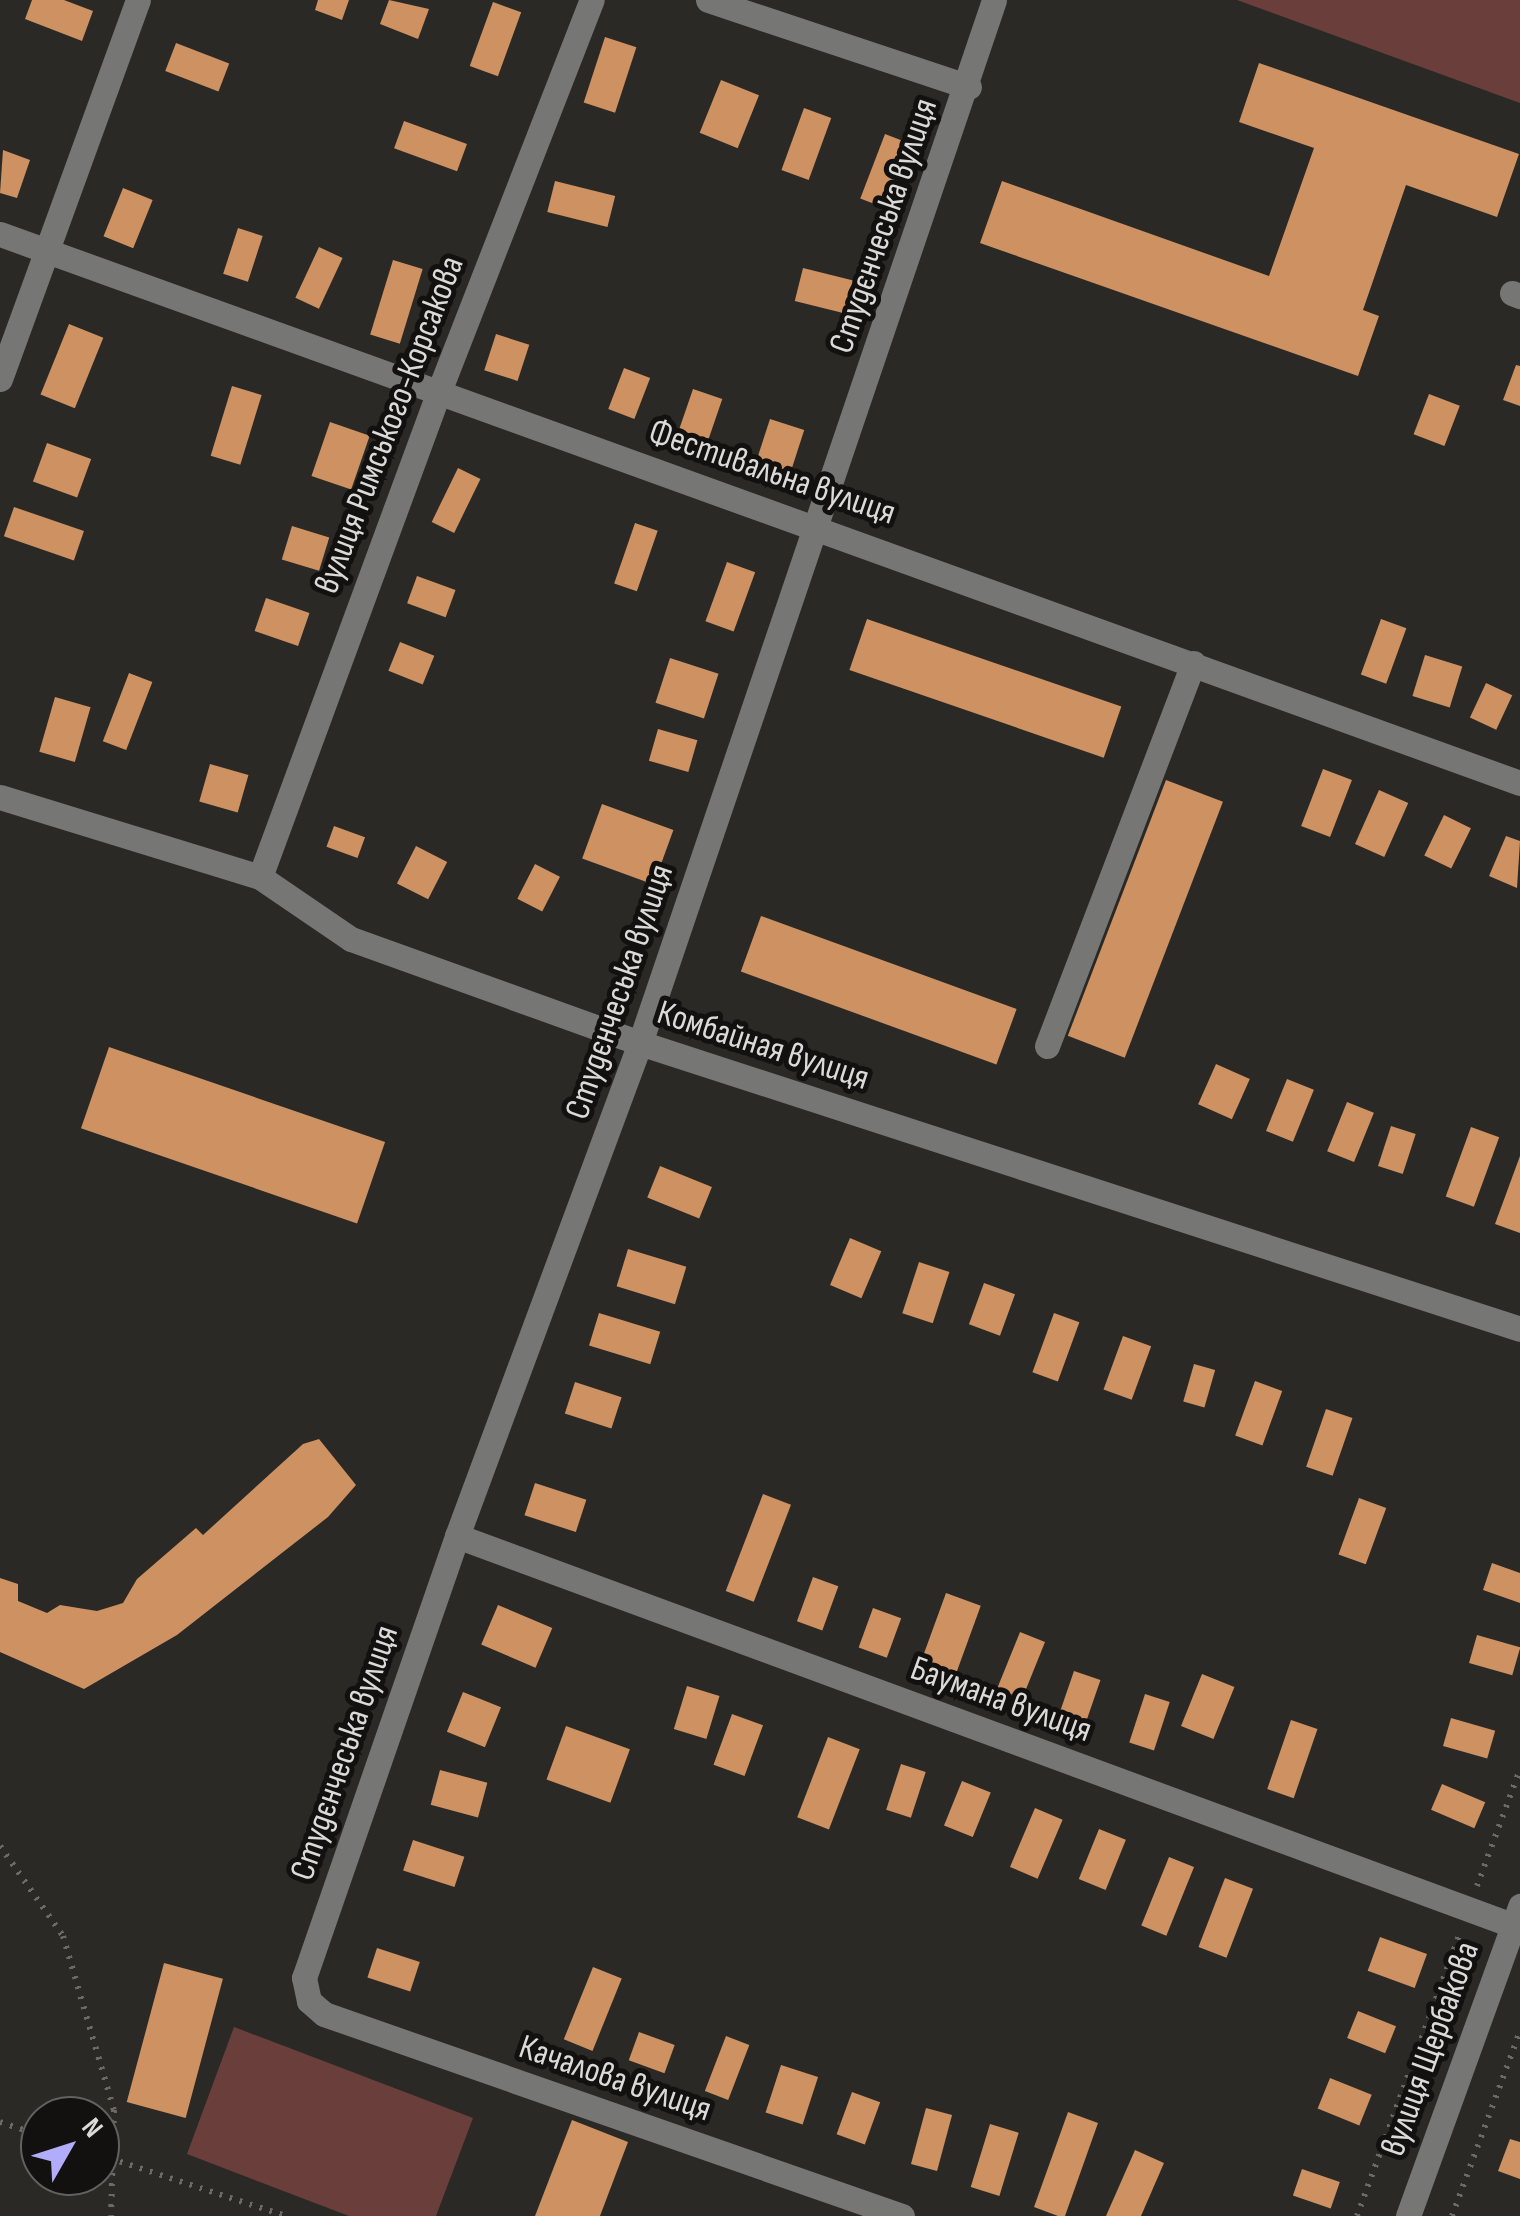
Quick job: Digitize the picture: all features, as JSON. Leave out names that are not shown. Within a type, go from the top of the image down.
[{"type":"street","points":[[0,379],[138,0]]},
{"type":"street","name":"вулиця Римського-Корсакова","points":[[260,877],[438,394],[592,0]]},
{"type":"street","points":[[708,0],[969,86]]},
{"type":"street","name":"Студєнчеська вулиця","points":[[308,2002],[304,1978],[457,1536],[640,1043],[969,86],[994,0]]},
{"type":"street","name":"Фестивальна вулиця","points":[[0,234],[438,394],[819,526],[1520,783]]},
{"type":"street","points":[[1046,1046],[1193,663]]},
{"type":"street","name":"Комбайная вулиця","points":[[0,798],[260,877],[350,940],[640,1043],[1520,1329]]},
{"type":"street","name":"Баумана вулиця","points":[[457,1536],[1468,1910],[1518,1920]]},
{"type":"street","name":"вулиця Щербакова","points":[[1408,2216],[1518,1920]]},
{"type":"street","name":"Качалова вулиця","points":[[308,2002],[343,2021],[902,2216]]},
{"type":"path","points":[[1357,2216],[1520,1769]]},
{"type":"path","points":[[0,1846],[63,1936],[110,2096]]},
{"type":"path","points":[[1452,2216],[1520,2031]]},
{"type":"path","points":[[120,2162],[285,2216]]},
{"type":"shaded area","points":[[1237,0],[1520,0],[1520,103]]},
{"type":"shaded area","points":[[234,2027],[473,2118],[436,2216],[349,2216],[187,2154]]},
{"type":"building","points":[[32,0],[64,0],[93,11],[82,41],[25,19]]},
{"type":"building","points":[[318,0],[349,0],[342,20],[315,10]]},
{"type":"building","points":[[389,0],[429,9],[418,39],[380,24]]},
{"type":"building","points":[[493,2],[521,12],[498,76],[470,66]]},
{"type":"building","points":[[605,37],[636,47],[615,113],[584,103]]},
{"type":"building","points":[[176,43],[229,63],[218,91],[165,71]]},
{"type":"building","points":[[1259,63],[1519,154],[1497,217],[1406,185],[1363,310],[1379,316],[1358,376],[980,243],[1002,181],[1269,276],[1314,148],[1239,122]]},
{"type":"building","points":[[721,80],[759,95],[738,148],[700,133]]},
{"type":"building","points":[[804,108],[831,118],[809,180],[781,170]]},
{"type":"building","points":[[404,121],[467,144],[457,171],[394,148]]},
{"type":"building","points":[[885,134],[913,145],[888,209],[860,198]]},
{"type":"building","points":[[3,150],[30,160],[17,198],[0,193]]},
{"type":"building","points":[[555,181],[615,196],[607,227],[547,212]]},
{"type":"building","points":[[123,188],[153,200],[133,248],[104,236]]},
{"type":"building","points":[[238,228],[263,236],[248,282],[223,274]]},
{"type":"building","points":[[319,247],[343,258],[319,309],[295,298]]},
{"type":"building","points":[[393,260],[423,269],[400,344],[370,335]]},
{"type":"building","points":[[803,268],[857,282],[849,315],[795,301]]},
{"type":"building","points":[[69,324],[103,338],[75,408],[41,394]]},
{"type":"building","points":[[496,334],[529,345],[518,381],[484,370]]},
{"type":"building","points":[[1516,365],[1520,366],[1520,406],[1503,400]]},
{"type":"building","points":[[624,368],[650,378],[634,419],[608,409]]},
{"type":"building","points":[[232,386],[262,395],[240,465],[211,456]]},
{"type":"building","points":[[693,389],[722,399],[708,440],[679,430]]},
{"type":"building","points":[[1429,394],[1460,406],[1444,446],[1414,434]]},
{"type":"building","points":[[770,419],[804,430],[790,473],[756,462]]},
{"type":"building","points":[[330,422],[370,436],[351,490],[311,476]]},
{"type":"building","points":[[47,443],[91,459],[77,498],[33,482]]},
{"type":"building","points":[[458,468],[480,479],[454,533],[432,522]]},
{"type":"building","points":[[14,507],[84,531],[74,560],[4,536]]},
{"type":"building","points":[[635,523],[658,531],[637,591],[614,584]]},
{"type":"building","points":[[292,526],[329,537],[319,571],[282,559]]},
{"type":"building","points":[[727,562],[755,572],[734,631],[705,621]]},
{"type":"building","points":[[417,576],[456,590],[446,617],[407,603]]},
{"type":"building","points":[[266,598],[309,613],[298,646],[255,631]]},
{"type":"building","points":[[867,619],[1121,707],[1104,758],[849,670]]},
{"type":"building","points":[[1381,619],[1406,628],[1386,684],[1361,674]]},
{"type":"building","points":[[400,642],[434,656],[423,685],[388,671]]},
{"type":"building","points":[[1425,655],[1462,666],[1450,708],[1412,696]]},
{"type":"building","points":[[670,658],[719,674],[704,718],[655,703]]},
{"type":"building","points":[[129,673],[152,682],[126,750],[103,741]]},
{"type":"building","points":[[1486,683],[1512,695],[1496,730],[1470,717]]},
{"type":"building","points":[[55,697],[91,707],[75,762],[39,752]]},
{"type":"building","points":[[658,729],[697,740],[688,772],[649,761]]},
{"type":"building","points":[[210,764],[248,775],[238,813],[199,801]]},
{"type":"building","points":[[1323,769],[1352,780],[1330,837],[1301,826]]},
{"type":"building","points":[[1166,780],[1223,802],[1125,1058],[1068,1036]]},
{"type":"building","points":[[1379,790],[1408,803],[1384,857],[1355,844]]},
{"type":"building","points":[[602,804],[673,830],[654,884],[582,859]]},
{"type":"building","points":[[1444,815],[1471,828],[1451,869],[1424,855]]},
{"type":"building","points":[[334,826],[365,837],[357,858],[326,847]]},
{"type":"building","points":[[1506,836],[1520,841],[1517,888],[1489,876]]},
{"type":"building","points":[[416,846],[447,862],[428,899],[397,883]]},
{"type":"building","points":[[535,864],[560,877],[542,911],[517,899]]},
{"type":"building","points":[[761,916],[1017,1009],[996,1064],[741,971]]},
{"type":"building","points":[[109,1047],[385,1142],[357,1223],[81,1128]]},
{"type":"building","points":[[1216,1064],[1250,1079],[1232,1119],[1198,1104]]},
{"type":"building","points":[[1287,1079],[1314,1090],[1293,1142],[1266,1131]]},
{"type":"building","points":[[1347,1102],[1374,1113],[1354,1162],[1327,1151]]},
{"type":"building","points":[[1391,1126],[1416,1134],[1403,1174],[1378,1166]]},
{"type":"building","points":[[1471,1127],[1499,1137],[1474,1207],[1446,1197]]},
{"type":"building","points":[[1520,1156],[1520,1233],[1495,1224]]},
{"type":"building","points":[[660,1166],[712,1187],[699,1219],[647,1198]]},
{"type":"building","points":[[850,1238],[881,1251],[861,1298],[830,1285]]},
{"type":"building","points":[[628,1249],[686,1267],[675,1304],[617,1286]]},
{"type":"building","points":[[919,1262],[949,1272],[933,1323],[902,1313]]},
{"type":"building","points":[[984,1283],[1015,1294],[1000,1336],[969,1324]]},
{"type":"building","points":[[599,1313],[660,1332],[650,1364],[589,1346]]},
{"type":"building","points":[[1054,1313],[1079,1322],[1058,1381],[1032,1372]]},
{"type":"building","points":[[1123,1336],[1151,1346],[1132,1400],[1104,1390]]},
{"type":"building","points":[[1194,1364],[1215,1370],[1204,1408],[1183,1401]]},
{"type":"building","points":[[1255,1381],[1282,1391],[1262,1445],[1235,1436]]},
{"type":"building","points":[[575,1382],[622,1397],[611,1429],[565,1413]]},
{"type":"building","points":[[1326,1409],[1352,1418],[1333,1476],[1306,1467]]},
{"type":"building","points":[[319,1439],[356,1485],[328,1517],[177,1635],[84,1689],[0,1652],[0,1578],[18,1584],[18,1601],[47,1613],[60,1605],[97,1611],[123,1603],[137,1579],[196,1528],[203,1535],[303,1444]]},
{"type":"building","points":[[535,1483],[586,1500],[576,1532],[524,1515]]},
{"type":"building","points":[[763,1494],[791,1505],[754,1602],[726,1591]]},
{"type":"building","points":[[1359,1498],[1386,1508],[1366,1564],[1338,1554]]},
{"type":"building","points":[[1492,1563],[1520,1573],[1520,1603],[1483,1590]]},
{"type":"building","points":[[813,1577],[838,1586],[822,1630],[797,1621]]},
{"type":"building","points":[[946,1593],[981,1606],[953,1683],[918,1670]]},
{"type":"building","points":[[498,1605],[552,1628],[536,1668],[481,1645]]},
{"type":"building","points":[[873,1608],[901,1618],[887,1658],[859,1647]]},
{"type":"building","points":[[1020,1632],[1045,1642],[1022,1699],[997,1689]]},
{"type":"building","points":[[1477,1635],[1520,1647],[1512,1675],[1469,1663]]},
{"type":"building","points":[[1074,1671],[1100,1680],[1085,1725],[1059,1715]]},
{"type":"building","points":[[1202,1674],[1234,1687],[1213,1739],[1181,1726]]},
{"type":"building","points":[[687,1686],[720,1696],[706,1739],[674,1729]]},
{"type":"building","points":[[463,1692],[501,1707],[485,1747],[447,1732]]},
{"type":"building","points":[[1145,1694],[1170,1702],[1154,1751],[1129,1743]]},
{"type":"building","points":[[732,1714],[763,1725],[745,1776],[714,1765]]},
{"type":"building","points":[[1451,1718],[1495,1731],[1487,1759],[1443,1746]]},
{"type":"building","points":[[1291,1720],[1317,1729],[1294,1798],[1267,1789]]},
{"type":"building","points":[[566,1726],[630,1749],[610,1803],[547,1780]]},
{"type":"building","points":[[828,1737],[860,1749],[829,1829],[797,1817]]},
{"type":"building","points":[[901,1764],[926,1772],[911,1818],[886,1810]]},
{"type":"building","points":[[440,1770],[487,1783],[478,1817],[431,1805]]},
{"type":"building","points":[[962,1781],[991,1793],[973,1837],[944,1826]]},
{"type":"building","points":[[1442,1784],[1485,1802],[1474,1828],[1431,1810]]},
{"type":"building","points":[[1035,1808],[1063,1820],[1038,1879],[1010,1867]]},
{"type":"building","points":[[1099,1829],[1126,1840],[1106,1890],[1079,1879]]},
{"type":"building","points":[[413,1840],[464,1857],[454,1887],[403,1870]]},
{"type":"building","points":[[1169,1857],[1194,1867],[1166,1936],[1141,1926]]},
{"type":"building","points":[[1225,1878],[1253,1889],[1226,1958],[1198,1947]]},
{"type":"building","points":[[1380,1937],[1427,1954],[1415,1988],[1368,1971]]},
{"type":"building","points":[[377,1948],[420,1962],[410,1991],[367,1977]]},
{"type":"building","points":[[164,1963],[223,1979],[186,2118],[127,2102]]},
{"type":"building","points":[[593,1967],[622,1979],[593,2051],[564,2039]]},
{"type":"building","points":[[1358,2011],[1396,2026],[1385,2053],[1347,2038]]},
{"type":"building","points":[[639,2032],[675,2045],[664,2073],[629,2060]]},
{"type":"building","points":[[726,2036],[749,2045],[728,2100],[705,2091]]},
{"type":"building","points":[[781,2065],[818,2077],[803,2125],[766,2113]]},
{"type":"building","points":[[1330,2078],[1372,2095],[1359,2125],[1318,2109]]},
{"type":"building","points":[[852,2092],[880,2102],[865,2145],[837,2134]]},
{"type":"building","points":[[926,2108],[952,2115],[937,2171],[911,2164]]},
{"type":"building","points":[[1068,2112],[1098,2123],[1065,2216],[1058,2216],[1034,2207]]},
{"type":"building","points":[[572,2120],[628,2142],[600,2216],[535,2216]]},
{"type":"building","points":[[990,2124],[1019,2133],[999,2196],[971,2187]]},
{"type":"building","points":[[1510,2139],[1520,2142],[1520,2179],[1498,2171]]},
{"type":"building","points":[[1135,2150],[1164,2163],[1141,2216],[1106,2216]]},
{"type":"building","points":[[1302,2169],[1340,2182],[1331,2208],[1293,2195]]}]
